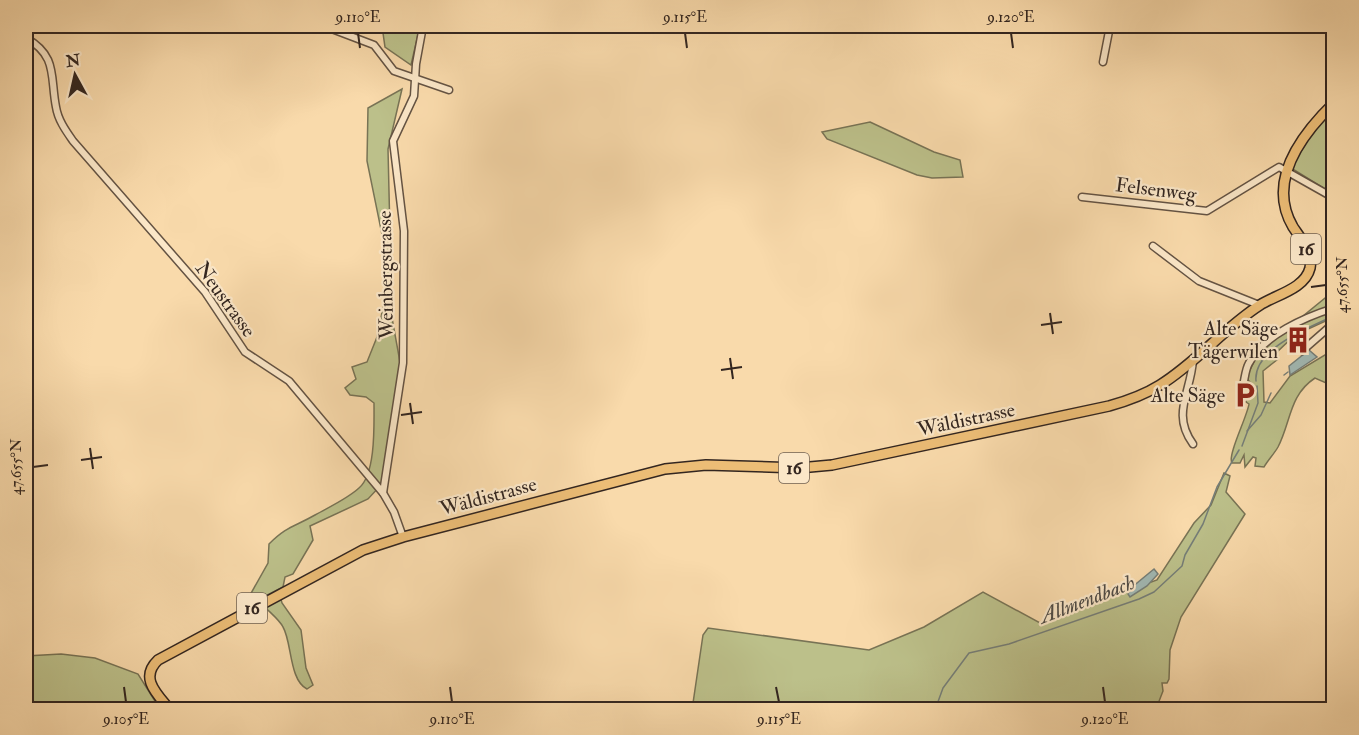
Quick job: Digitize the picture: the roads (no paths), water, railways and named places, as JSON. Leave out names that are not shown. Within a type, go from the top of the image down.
[{"type":"main road","name":"Wäldistrasse","points":[[404,537],[665,469],[706,465],[799,468],[842,463],[1098,408],[1148,392],[1193,360],[1259,305],[1301,282],[1310,267],[1309,256],[1290,222],[1283,201],[1286,170],[1298,146],[1334,102]]},
{"type":"main road","name":"16","points":[[170,710],[155,693],[149,680],[150,670],[158,660],[328,566],[363,550],[404,537]]},
{"type":"street","points":[[324,26],[374,45],[394,71],[449,90]]},
{"type":"street","name":"Weinbergstrasse","points":[[381,491],[403,363],[404,231],[393,141],[413,100],[423,26]]},
{"type":"street","points":[[1103,62],[1110,26]]},
{"type":"street","name":"Neustrasse","points":[[26,38],[41,49],[47,58],[54,74],[56,107],[62,125],[73,141],[205,292],[245,352],[289,381],[381,491],[394,512],[404,537]]},
{"type":"street","name":"Felsenweg","points":[[1082,197],[1207,211],[1274,169],[1286,170]]},
{"type":"street","points":[[1286,170],[1334,198]]},
{"type":"street","points":[[1153,246],[1199,281],[1259,305]]},
{"type":"street","points":[[1244,381],[1248,364],[1274,338],[1288,327],[1334,308]]},
{"type":"street","points":[[1302,351],[1334,322]]},
{"type":"street","points":[[1193,360],[1181,414],[1193,444]]},
{"type":"water","points":[[1309,350],[1317,357],[1290,375],[1289,366]]},
{"type":"water","points":[[1154,569],[1158,574],[1147,586],[1130,597],[1128,594],[1131,588]]},
{"type":"waterway","name":"Allmendbach","points":[[1256,381],[1257,370],[1272,350],[1307,328],[1329,318],[1334,320]]},
{"type":"waterway","points":[[1284,375],[1288,372]]},
{"type":"waterway","name":"Allmendbach","points":[[1242,446],[1258,403],[1257,386]]},
{"type":"waterway","points":[[1247,431],[1261,415],[1271,393]]},
{"type":"waterway","name":"Allmendbach","points":[[935,710],[943,688],[969,653],[1009,644],[1154,592],[1182,566],[1185,555],[1203,524],[1217,487],[1239,450]]},
{"type":"place","name":"Alte Säge Tägerwilen","points":[[1298,340]]},
{"type":"place","name":"Alte Säge","points":[[1245,395]]}]
